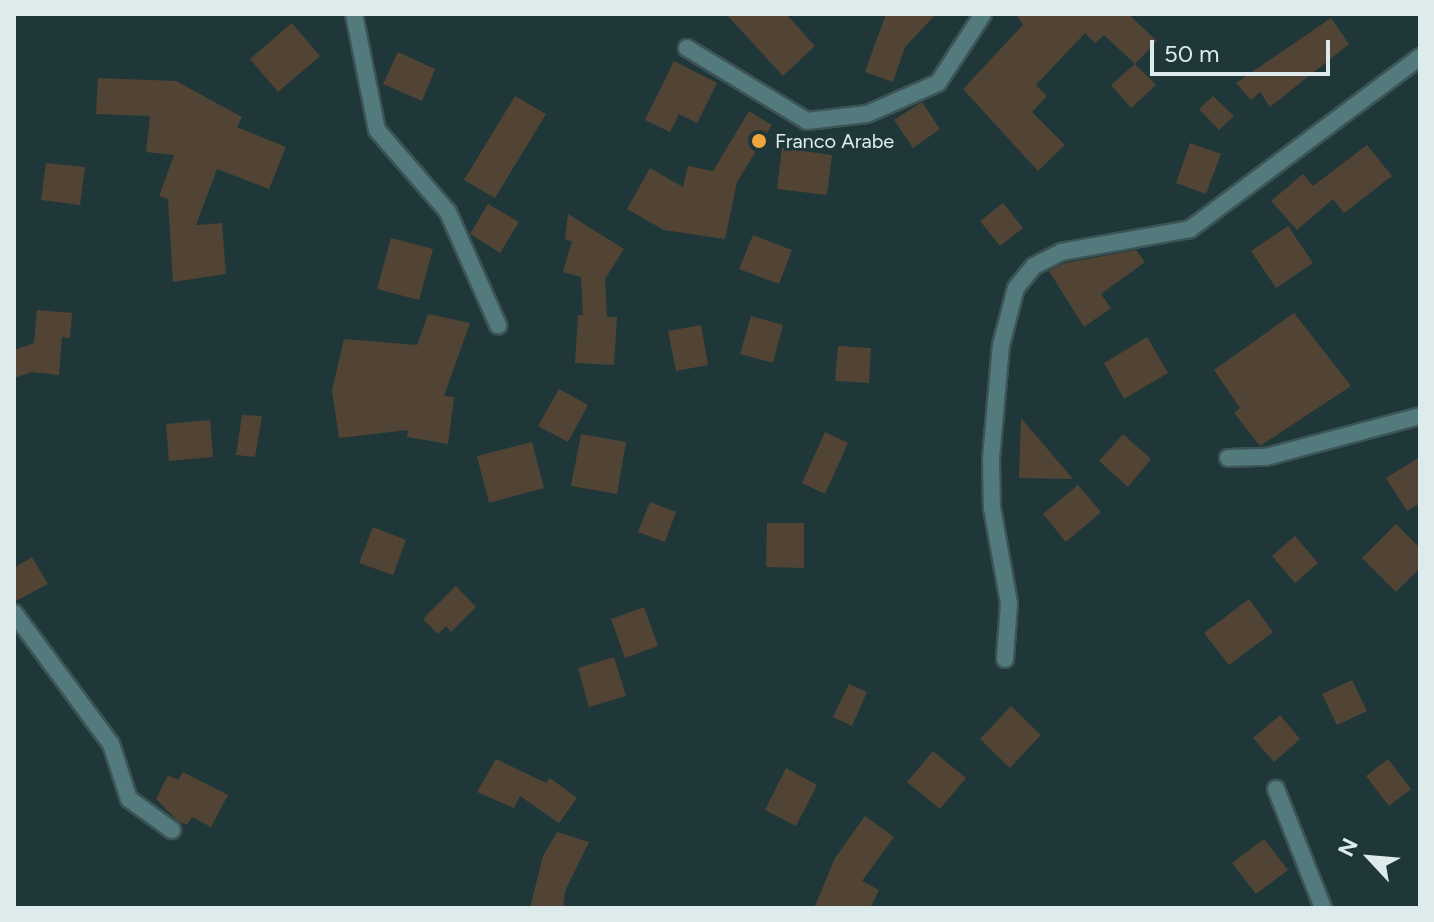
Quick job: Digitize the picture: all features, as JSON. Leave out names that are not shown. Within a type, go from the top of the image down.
[{"type":"street","points":[[354,14],[377,130],[448,212],[498,325]]},
{"type":"street","points":[[687,48],[807,121],[867,114],[938,83],[983,14]]},
{"type":"street","points":[[1005,659],[1009,603],[992,508],[991,459],[1001,345],[1016,288],[1034,266],[1061,252],[1190,229],[1420,57]]},
{"type":"street","points":[[1228,458],[1266,457],[1420,416]]},
{"type":"street","points":[[14,613],[111,744],[129,799],[172,830]]},
{"type":"street","points":[[1276,789],[1323,908]]},
{"type":"building","points":[[726,14],[786,14],[815,46],[783,76]]},
{"type":"building","points":[[886,14],[936,14],[905,47],[893,82],[865,72]]},
{"type":"building","points":[[1016,14],[1128,14],[1157,41],[1135,64],[1104,35],[1095,43],[1085,33],[1036,85],[1047,96],[1032,112],[1065,145],[1038,171],[963,89],[1023,25]]},
{"type":"building","points":[[1331,18],[1349,44],[1270,107],[1260,92],[1251,100],[1236,83]]},
{"type":"building","points":[[292,23],[320,56],[278,92],[250,59]]},
{"type":"building","points":[[398,52],[435,69],[422,101],[383,84]]},
{"type":"building","points":[[674,61],[717,83],[697,123],[679,114],[670,132],[645,120]]},
{"type":"building","points":[[1135,64],[1156,85],[1131,108],[1111,85]]},
{"type":"building","points":[[98,78],[176,81],[242,117],[237,127],[286,147],[269,189],[217,169],[196,225],[222,223],[226,274],[173,282],[168,199],[159,196],[174,155],[146,152],[150,116],[96,114]]},
{"type":"building","points":[[515,96],[546,114],[495,198],[464,180]]},
{"type":"building","points":[[1213,96],[1234,116],[1219,130],[1199,109]]},
{"type":"building","points":[[922,102],[940,129],[913,148],[894,120]]},
{"type":"building","points":[[749,111],[772,125],[737,182],[725,239],[664,230],[627,209],[650,168],[683,187],[688,166],[713,171]]},
{"type":"building","points":[[1190,143],[1221,154],[1206,194],[1176,183]]},
{"type":"building","points":[[1367,145],[1392,176],[1344,213],[1333,199],[1297,230],[1271,201],[1303,174],[1313,186]]},
{"type":"building","points":[[782,148],[832,155],[827,195],[777,189]]},
{"type":"building","points":[[46,163],[85,167],[80,205],[41,200]]},
{"type":"building","points":[[1003,203],[1023,228],[1000,246],[980,221]]},
{"type":"building","points":[[488,204],[519,222],[500,253],[470,234]]},
{"type":"building","points":[[568,214],[624,249],[605,279],[607,317],[617,317],[614,365],[575,363],[578,315],[583,315],[581,277],[563,272],[572,241],[565,240]]},
{"type":"building","points":[[1288,226],[1313,263],[1276,288],[1251,251]]},
{"type":"building","points":[[753,235],[792,250],[779,284],[739,269]]},
{"type":"building","points":[[391,238],[433,249],[419,300],[377,289]]},
{"type":"building","points":[[1136,250],[1145,262],[1101,294],[1111,308],[1084,327],[1049,271],[1065,263]]},
{"type":"building","points":[[37,310],[72,313],[70,338],[62,337],[59,375],[32,372],[14,378],[14,350],[34,343]]},
{"type":"building","points":[[1294,313],[1351,386],[1260,446],[1234,413],[1240,408],[1214,370]]},
{"type":"building","points":[[428,314],[470,323],[444,396],[454,397],[448,444],[407,437],[408,430],[339,438],[332,390],[344,339],[417,345]]},
{"type":"building","points":[[751,316],[783,325],[773,363],[740,354]]},
{"type":"building","points":[[701,325],[708,365],[676,371],[668,331]]},
{"type":"building","points":[[1147,337],[1168,373],[1124,399],[1104,363]]},
{"type":"building","points":[[838,346],[871,348],[869,383],[835,381]]},
{"type":"building","points":[[559,389],[588,405],[568,442],[538,426]]},
{"type":"building","points":[[242,415],[262,416],[255,457],[236,455]]},
{"type":"building","points":[[1021,418],[1073,479],[1019,478]]},
{"type":"building","points":[[210,420],[213,457],[169,461],[166,424]]},
{"type":"building","points":[[825,432],[848,443],[825,494],[802,483]]},
{"type":"building","points":[[581,434],[626,442],[617,494],[571,486]]},
{"type":"building","points":[[1123,434],[1151,459],[1128,487],[1099,461]]},
{"type":"building","points":[[532,442],[544,488],[489,503],[477,456]]},
{"type":"building","points":[[1420,457],[1420,503],[1407,511],[1386,478]]},
{"type":"building","points":[[1078,485],[1101,512],[1066,542],[1043,514]]},
{"type":"building","points":[[650,502],[676,512],[665,542],[638,532]]},
{"type":"building","points":[[767,523],[804,523],[804,568],[766,567]]},
{"type":"building","points":[[1396,524],[1420,548],[1420,568],[1396,592],[1362,558]]},
{"type":"building","points":[[373,527],[406,540],[393,575],[359,563]]},
{"type":"building","points":[[1295,536],[1318,563],[1295,583],[1272,556]]},
{"type":"building","points":[[32,557],[48,584],[14,602],[14,568]]},
{"type":"building","points":[[456,586],[476,607],[451,632],[446,626],[438,634],[423,619]]},
{"type":"building","points":[[1249,599],[1273,632],[1229,665],[1204,633]]},
{"type":"building","points":[[644,607],[658,646],[625,658],[611,619]]},
{"type":"building","points":[[614,657],[626,696],[589,707],[578,668]]},
{"type":"building","points":[[1352,680],[1367,711],[1337,725],[1322,694]]},
{"type":"building","points":[[849,684],[867,692],[852,726],[833,717]]},
{"type":"building","points":[[1011,706],[1041,735],[1010,768],[980,739]]},
{"type":"building","points":[[1280,715],[1300,739],[1274,762],[1253,738]]},
{"type":"building","points":[[933,751],[966,778],[940,809],[907,782]]},
{"type":"building","points":[[496,759],[546,783],[550,778],[577,798],[559,823],[520,796],[514,808],[477,792]]},
{"type":"building","points":[[1388,759],[1411,789],[1389,806],[1366,776]]},
{"type":"building","points":[[786,768],[817,785],[796,826],[765,810]]},
{"type":"building","points":[[183,772],[228,795],[211,827],[192,817],[187,825],[178,821],[156,799],[168,775],[178,780]]},
{"type":"building","points":[[865,816],[894,837],[862,881],[879,890],[870,908],[814,908],[835,858]]},
{"type":"building","points":[[557,832],[589,842],[565,891],[563,908],[530,908],[543,856]]},
{"type":"building","points":[[1264,839],[1288,870],[1256,894],[1232,863]]},
{"type":"place","name":"Franco Arabe","points":[[759,141]]}]
